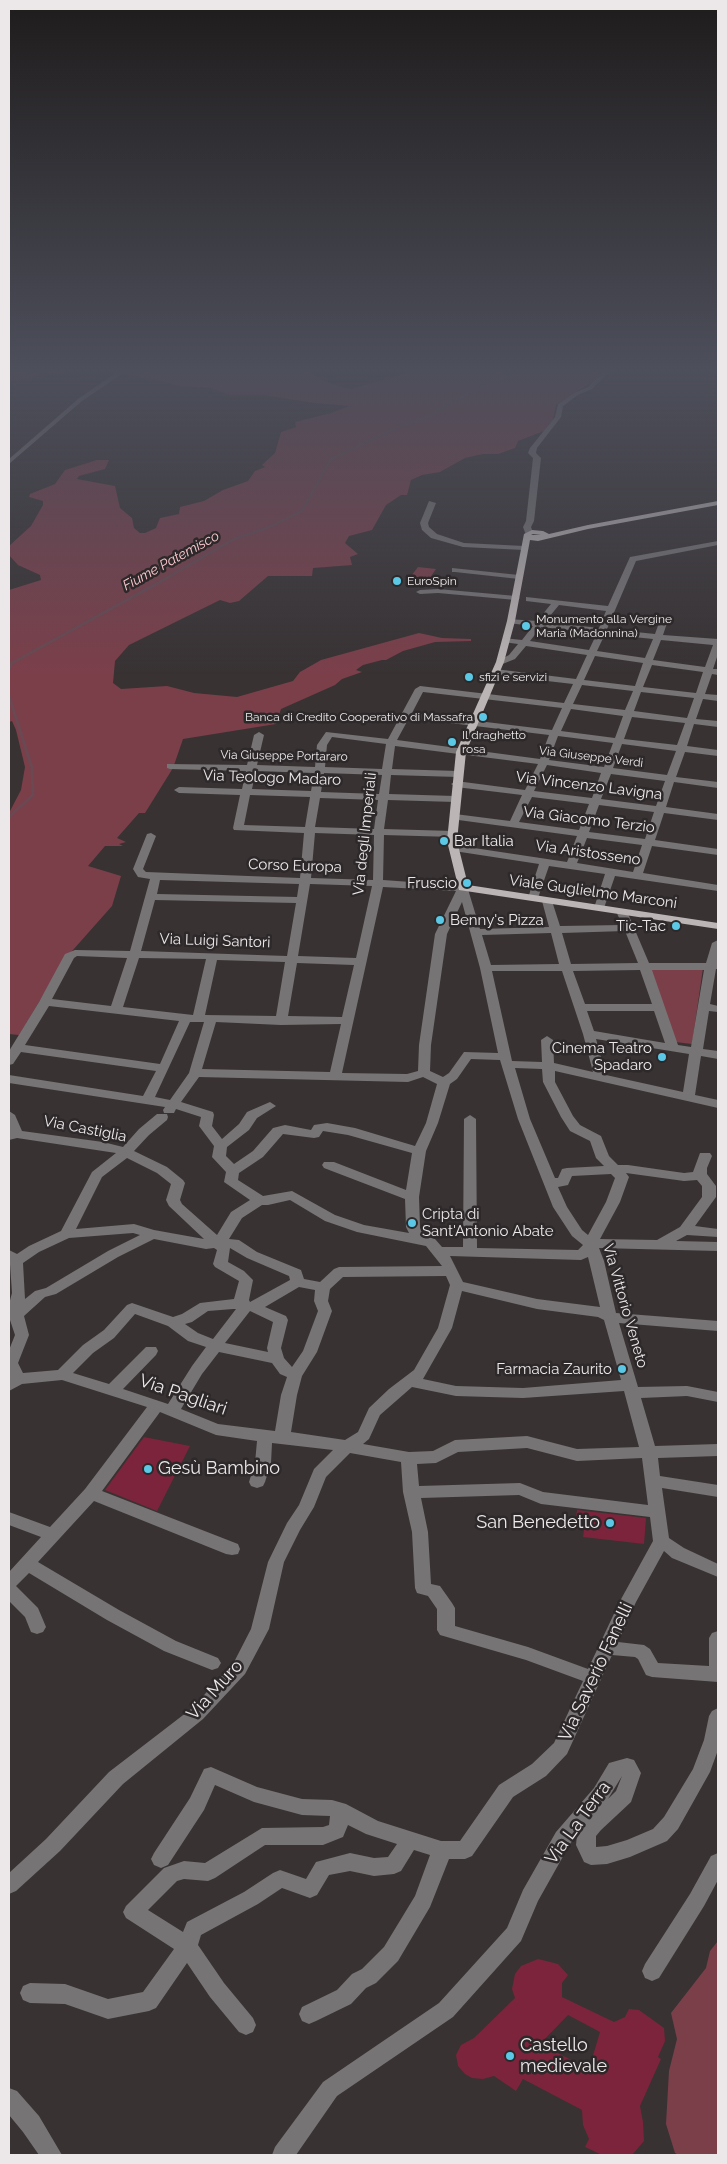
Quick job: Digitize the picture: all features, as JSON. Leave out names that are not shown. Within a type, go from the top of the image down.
[{"type":"main road","points":[[463,888],[454,848],[453,834],[461,752],[500,662],[511,621],[528,535],[542,535],[573,530],[718,503]]},
{"type":"main road","points":[[522,560],[542,535]]},
{"type":"main road","name":"Viale Guglielmo Marconi","points":[[463,888],[718,926]]},
{"type":"street","points":[[528,535],[527,527],[530,521],[535,473]]},
{"type":"street","points":[[432,503],[424,523],[425,528],[434,536],[463,545],[524,548]]},
{"type":"street","points":[[530,521],[542,535]]},
{"type":"street","points":[[513,825],[580,681],[633,559],[718,543]]},
{"type":"street","points":[[454,570],[463,582],[516,598]]},
{"type":"street","points":[[420,592],[463,582],[519,577]]},
{"type":"street","points":[[529,599],[610,609]]},
{"type":"street","points":[[500,662],[512,657],[558,602]]},
{"type":"street","points":[[571,866],[664,620]]},
{"type":"street","points":[[511,621],[718,642],[714,671],[700,696],[690,721],[650,843],[637,876]]},
{"type":"street","points":[[506,640],[714,671]]},
{"type":"street","points":[[495,672],[718,698]]},
{"type":"street","name":"Via degli Imperiali","points":[[335,1077],[378,883],[378,831],[391,742],[420,689],[485,696]]},
{"type":"street","points":[[485,696],[718,724]]},
{"type":"street","points":[[406,715],[718,753]]},
{"type":"street","name":"Via Giuseppe Verdi","points":[[320,769],[322,744],[329,734],[718,785]]},
{"type":"street","points":[[260,735],[238,828],[453,834]]},
{"type":"street","name":"Via Giuseppe Portararo","points":[[170,766],[386,771],[457,779]]},
{"type":"street","points":[[281,1021],[306,881],[310,830],[320,769]]},
{"type":"street","name":"Via Vincenzo Lavigna","points":[[457,779],[528,794],[718,817]]},
{"type":"street","name":"Via Teologo Madaro","points":[[179,790],[455,800]]},
{"type":"street","name":"Via Giacomo Terzio","points":[[455,817],[718,852]]},
{"type":"street","points":[[116,1009],[156,877],[142,874],[138,869],[152,836]]},
{"type":"street","name":"Via Aristosseno","points":[[454,848],[718,888]]},
{"type":"street","points":[[533,898],[545,862]]},
{"type":"street","points":[[599,908],[611,872]]},
{"type":"street","name":"Corso Europa","points":[[156,877],[378,883],[463,888]]},
{"type":"street","points":[[424,1074],[425,1045],[441,934],[463,888]]},
{"type":"street","name":"Via Vittorio Veneto","points":[[463,888],[486,968],[506,1060],[524,1119],[560,1208],[577,1233],[590,1242],[649,1454],[661,1541]]},
{"type":"street","points":[[151,897],[302,900]]},
{"type":"street","points":[[547,901],[601,1078]]},
{"type":"street","points":[[622,911],[627,928],[644,965],[673,1047]]},
{"type":"street","points":[[476,932],[627,928]]},
{"type":"street","points":[[688,1097],[703,1007],[718,943]]},
{"type":"street","name":"Via Luigi Santori","points":[[45,1002],[69,956],[82,953],[360,962]]},
{"type":"street","points":[[147,1100],[192,1018],[212,956]]},
{"type":"street","points":[[486,968],[714,965]]},
{"type":"street","points":[[9,1061],[45,1002],[192,1018],[347,1021]]},
{"type":"street","points":[[581,1008],[658,1006]]},
{"type":"street","points":[[703,1007],[718,1009]]},
{"type":"street","points":[[66,1234],[97,1175],[126,1152],[163,1115],[195,1073],[211,1019]]},
{"type":"street","points":[[589,1034],[718,1055]]},
{"type":"street","points":[[438,1251],[581,1255],[586,1252],[613,1202],[622,1177],[603,1158],[596,1139],[575,1128],[567,1117],[549,1082],[547,1040]]},
{"type":"street","points":[[17,1048],[164,1068]]},
{"type":"street","points":[[418,1238],[412,1227],[412,1197],[420,1151],[432,1123],[444,1082],[453,1076],[468,1055],[549,1066],[718,1104]]},
{"type":"street","points":[[195,1073],[408,1078],[424,1074],[444,1082]]},
{"type":"street","points":[[9,1079],[173,1104],[208,1115],[205,1126],[221,1146]]},
{"type":"street","points":[[233,1171],[219,1157],[221,1146],[244,1127],[252,1115],[270,1106]]},
{"type":"street","points":[[9,1115],[13,1135]]},
{"type":"street","points":[[470,1119],[470,1252]]},
{"type":"street","points":[[420,1151],[350,1131],[327,1127],[319,1128],[314,1134],[286,1129],[278,1131],[258,1154],[233,1171],[231,1182],[260,1200],[268,1201],[292,1195],[330,1218],[362,1229],[418,1238],[430,1242],[447,1260],[457,1285],[537,1304],[601,1312],[610,1317],[718,1326]]},
{"type":"street","name":"Via Castiglia","points":[[13,1135],[66,1140],[126,1152],[162,1170],[178,1182],[173,1200],[176,1206],[218,1244]]},
{"type":"street","points":[[659,1245],[685,1230],[714,1197],[709,1186],[700,1175],[700,1168],[706,1156]]},
{"type":"street","points":[[329,1165],[412,1197]]},
{"type":"street","points":[[550,1183],[563,1182],[567,1172],[628,1169],[684,1177],[700,1175]]},
{"type":"street","points":[[218,1244],[232,1226],[236,1215],[260,1200]]},
{"type":"street","points":[[12,1379],[11,1363],[22,1335],[12,1312],[19,1293],[12,1258],[66,1234],[97,1233],[134,1228],[152,1234],[206,1244],[234,1243],[252,1255],[296,1273],[297,1282]]},
{"type":"street","points":[[685,1230],[718,1233]]},
{"type":"street","points":[[12,1312],[40,1294],[51,1291],[113,1254],[152,1234]]},
{"type":"street","points":[[590,1242],[718,1247]]},
{"type":"street","points":[[218,1244],[224,1249],[220,1264],[240,1274],[246,1280],[241,1302],[281,1320],[274,1348],[277,1359],[285,1370],[295,1375]]},
{"type":"street","points":[[282,1437],[289,1395],[295,1375],[310,1352],[321,1325],[325,1310],[321,1301],[323,1287],[340,1272],[451,1270]]},
{"type":"street","points":[[9,1583],[91,1493],[250,1306],[297,1282],[323,1287]]},
{"type":"street","name":"Via Muro","points":[[9,1885],[53,1846],[116,1778],[197,1714],[239,1669],[260,1629],[276,1562],[284,1544],[306,1507],[314,1483],[320,1473],[339,1453],[364,1435],[374,1412],[394,1393],[420,1374],[445,1328],[457,1285]]},
{"type":"street","points":[[173,1322],[187,1318],[205,1306],[233,1304],[250,1306]]},
{"type":"street","points":[[62,1375],[88,1349],[113,1330],[132,1308],[173,1322],[193,1337],[231,1351],[277,1359]]},
{"type":"street","points":[[112,1390],[152,1351]]},
{"type":"street","name":"Via Pagliari","points":[[12,1379],[62,1375],[112,1390],[216,1428],[265,1437],[282,1437],[349,1447],[409,1458],[436,1457],[455,1446],[527,1442],[577,1455],[649,1454],[718,1450]]},
{"type":"street","points":[[410,1382],[456,1391],[524,1393],[632,1389],[687,1391],[718,1397]]},
{"type":"street","points":[[257,1482],[263,1462],[265,1437]]},
{"type":"street","points":[[409,1458],[411,1492],[420,1532],[423,1588],[434,1591],[446,1608],[446,1630],[528,1654],[594,1678]]},
{"type":"street","points":[[654,1481],[718,1491]]},
{"type":"street","points":[[411,1492],[520,1489],[541,1498],[658,1512]]},
{"type":"street","points":[[91,1493],[232,1549]]},
{"type":"street","points":[[9,1518],[52,1535]]},
{"type":"street","points":[[661,1541],[678,1553],[718,1571]]},
{"type":"street","name":"Via Saverio Fanelli","points":[[339,1810],[373,1828],[441,1850],[465,1850],[506,1791],[540,1770],[561,1748],[628,1601],[661,1541]]},
{"type":"street","points":[[28,1564],[113,1615],[170,1646],[212,1663]]},
{"type":"street","points":[[9,1590],[32,1613],[37,1627]]},
{"type":"street","points":[[608,1648],[638,1650],[644,1654],[652,1670],[718,1675],[718,1638]]},
{"type":"street","name":"Via La Terra","points":[[283,2155],[330,2088],[446,2010],[514,1934],[530,1896],[563,1838],[601,1794],[616,1769],[627,1766],[632,1773],[624,1796],[594,1824],[587,1834],[586,1845],[591,1856],[606,1855],[630,1848],[660,1834],[670,1823],[701,1772],[713,1740],[718,1716]]},
{"type":"street","points":[[161,1859],[197,1804],[211,1775],[254,1794],[302,1807],[339,1810],[340,1821],[336,1831],[323,1836],[262,1838],[208,1872],[184,1870],[171,1874],[133,1912],[187,1946],[217,1990],[246,2025]]},
{"type":"street","points":[[30,1993],[65,1994],[108,2008],[149,2001],[187,1946],[194,1929],[251,1898],[280,1879],[310,1889],[323,1868],[350,1862],[374,1867],[394,1865],[410,1840]]},
{"type":"street","points":[[309,2014],[344,1997],[359,1981],[369,1976],[391,1954],[423,1901],[439,1861],[441,1850]]},
{"type":"street","points":[[652,1971],[697,1900],[718,1862]]},
{"type":"street","points":[[9,2098],[52,2155]]},
{"type":"shaded area","points":[[63,473],[90,473],[79,476],[77,479],[115,486],[120,508],[132,518],[134,528],[140,533],[145,533],[156,528],[160,518],[179,514],[180,507],[204,501],[223,490],[248,481],[254,473],[434,473],[422,475],[411,480],[407,495],[401,495],[386,505],[372,530],[349,536],[345,543],[358,554],[350,557],[352,565],[313,568],[312,576],[268,576],[239,601],[230,603],[220,600],[129,645],[115,661],[113,683],[121,689],[167,686],[194,693],[237,697],[293,681],[300,672],[321,660],[419,633],[442,638],[471,639],[471,641],[435,642],[403,651],[386,660],[363,665],[356,670],[362,672],[342,679],[335,685],[281,709],[276,724],[183,739],[173,768],[145,813],[139,813],[117,838],[126,842],[119,844],[123,846],[105,846],[88,866],[121,876],[112,906],[65,959],[19,1035],[9,1034],[9,813],[21,790],[25,767],[16,730],[12,721],[9,722],[9,590],[41,580],[40,575],[18,565],[9,555],[9,546],[31,526],[43,505],[43,501],[29,497],[30,494],[55,484]]},
{"type":"shaded area","points":[[418,567],[436,569],[427,582],[408,580]]},
{"type":"shaded area","points":[[703,968],[692,1044],[675,1042],[651,969]]},
{"type":"shaded area","points":[[718,1941],[718,2155],[679,2155],[675,2153],[666,2124],[669,2071],[677,2039],[671,2013],[706,1968],[710,1951]]},
{"type":"building","name":"Gesù Bambino","points":[[144,1437],[190,1446],[157,1511],[105,1490]]},
{"type":"building","name":"San Benedetto","points":[[577,1510],[646,1518],[644,1544],[583,1537],[584,1530],[574,1529]]},
{"type":"building","name":"Castello medievale","points":[[538,1959],[558,1964],[568,1975],[562,1983],[562,1997],[614,2022],[625,2017],[629,2009],[639,2010],[664,2028],[665,2041],[658,2057],[661,2059],[640,2106],[644,2141],[632,2155],[602,2155],[585,2147],[589,2139],[583,2125],[582,2110],[523,2079],[516,2091],[494,2076],[483,2079],[472,2078],[465,2074],[458,2066],[456,2055],[461,2045],[474,2038],[515,1998],[512,1989],[515,1974],[521,1966]],"holes":[[[568,2015],[600,2032],[589,2069],[540,2044]]]},
{"type":"waterway","name":"Fiume Patemisco","points":[[165,579],[234,539],[267,528],[302,511],[323,473]]},
{"type":"waterway","name":"Fiume Patemisco","points":[[9,669],[12,663],[167,578]]},
{"type":"waterway","name":"Fiume Patemisco","points":[[9,696],[32,768],[33,795],[9,817]]},
{"type":"place","name":"EuroSpin","points":[[397,581]]},
{"type":"place","name":"Monumento alla Vergine Maria (Madonnina)","points":[[526,626]]},
{"type":"place","name":"sfizi e servizi","points":[[469,677]]},
{"type":"place","name":"Banca di Credito Cooperativo di Massafra","points":[[483,717]]},
{"type":"place","name":"Il draghetto rosa","points":[[452,742]]},
{"type":"place","name":"Bar Italia","points":[[444,841]]},
{"type":"place","name":"Fruscìo","points":[[467,883]]},
{"type":"place","name":"Benny's Pizza","points":[[440,920]]},
{"type":"place","name":"Tic-Tac","points":[[676,926]]},
{"type":"place","name":"Cinema Teatro Spadaro","points":[[662,1057]]},
{"type":"place","name":"Cripta di Sant'Antonio Abate","points":[[412,1223]]},
{"type":"place","name":"Farmacia Zaurito","points":[[622,1369]]},
{"type":"place","name":"Gesù Bambino","points":[[148,1469]]},
{"type":"place","name":"San Benedetto","points":[[610,1523]]},
{"type":"place","name":"Castello medievale","points":[[510,2056]]}]
